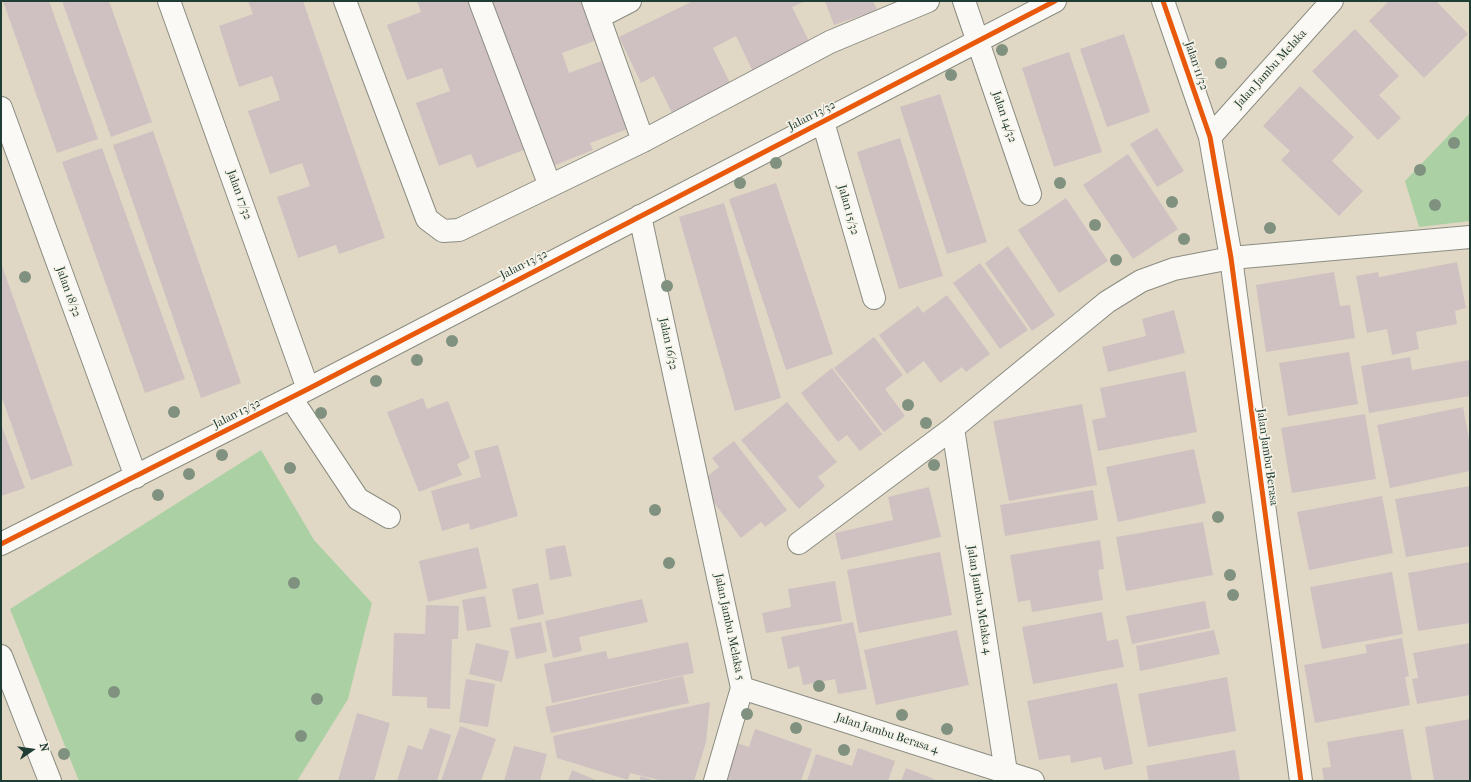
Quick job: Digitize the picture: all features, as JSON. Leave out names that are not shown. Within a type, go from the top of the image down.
[{"type":"street","name":"Jalan 17/32","points":[[169,1],[300,393],[358,499],[389,517]]},
{"type":"street","points":[[345,1],[427,219],[443,231],[459,230],[643,141],[830,42],[928,1]]},
{"type":"street","points":[[480,1],[550,186]]},
{"type":"street","points":[[630,1],[596,9],[643,141]]},
{"type":"street","name":"Jalan 14/32","points":[[964,1],[1030,194]]},
{"type":"street","name":"Jalan 13/32","points":[[1,544],[300,393],[1055,1]]},
{"type":"street","name":"Jalan 11/32","points":[[1163,1],[1210,136]]},
{"type":"street","name":"Jalan Jambu Melaka","points":[[1210,136],[1332,1]]},
{"type":"street","name":"Jalan 18/32","points":[[1,108],[136,477]]},
{"type":"street","name":"Jalan 15/32","points":[[823,122],[874,298]]},
{"type":"street","name":"Jalan Jambu Berasa","points":[[1210,136],[1231,258],[1301,781]]},
{"type":"street","name":"Jalan 16/32","points":[[640,216],[695,472]]},
{"type":"street","points":[[799,543],[953,428],[1107,302],[1141,281],[1174,269],[1231,258],[1470,237]]},
{"type":"street","name":"Jalan Jambu Melaka 4","points":[[953,428],[1006,772]]},
{"type":"street","name":"Jalan Jambu Melaka 5","points":[[695,472],[742,688],[715,781]]},
{"type":"street","points":[[1,656],[50,781]]},
{"type":"street","name":"Jalan Jambu Berasa 4","points":[[742,688],[1033,781]]},
{"type":"green space","points":[[1470,113],[1470,221],[1419,227],[1405,181]]},
{"type":"green space","points":[[261,450],[314,540],[372,603],[348,699],[297,781],[79,781],[10,609]]},
{"type":"building","points":[[3,1],[49,1],[98,139],[57,153]]},
{"type":"building","points":[[62,1],[109,1],[152,122],[111,137]]},
{"type":"building","points":[[248,1],[303,1],[385,238],[339,254],[336,245],[298,258],[277,197],[310,186],[302,163],[270,174],[248,111],[280,100],[272,76],[239,87],[219,26],[253,14]]},
{"type":"building","points":[[417,1],[471,1],[526,149],[477,168],[471,154],[439,166],[416,103],[450,91],[442,68],[407,80],[387,25],[421,12]]},
{"type":"building","points":[[489,1],[583,1],[597,40],[562,53],[569,73],[604,60],[630,128],[590,143],[593,150],[550,167]]},
{"type":"building","points":[[693,1],[806,1],[792,7],[811,45],[754,74],[736,36],[713,48],[731,85],[672,113],[654,76],[641,83],[619,37]]},
{"type":"building","points":[[825,1],[873,1],[877,10],[834,25]]},
{"type":"building","points":[[1389,1],[1436,1],[1468,34],[1424,78],[1369,21]]},
{"type":"building","points":[[1355,29],[1399,76],[1379,95],[1401,118],[1378,140],[1312,71]]},
{"type":"building","points":[[1124,34],[1150,112],[1107,127],[1080,49]]},
{"type":"building","points":[[1069,52],[1102,152],[1054,167],[1022,68]]},
{"type":"building","points":[[1300,86],[1354,137],[1332,161],[1363,191],[1339,216],[1281,160],[1290,151],[1263,126]]},
{"type":"building","points":[[940,94],[987,242],[947,254],[900,107]]},
{"type":"building","points":[[1157,128],[1184,171],[1157,187],[1130,144]]},
{"type":"building","points":[[153,131],[241,383],[201,398],[113,145]]},
{"type":"building","points":[[900,138],[943,276],[899,289],[857,152]]},
{"type":"building","points":[[102,148],[185,379],[145,393],[62,162]]},
{"type":"building","points":[[1128,154],[1178,229],[1133,259],[1083,185]]},
{"type":"building","points":[[776,183],[833,354],[786,370],[729,199]]},
{"type":"building","points":[[1066,198],[1108,261],[1059,293],[1018,230]]},
{"type":"building","points":[[724,203],[781,398],[735,411],[679,217]]},
{"type":"building","points":[[1008,246],[1055,315],[1032,331],[985,263]]},
{"type":"building","points":[[1457,262],[1466,308],[1455,311],[1457,324],[1416,332],[1419,349],[1392,355],[1387,329],[1367,333],[1356,276],[1378,272],[1379,277]]},
{"type":"building","points":[[1,263],[73,465],[31,480],[1,395]]},
{"type":"building","points":[[980,263],[1028,330],[1000,349],[953,283]]},
{"type":"building","points":[[1334,272],[1340,306],[1350,305],[1355,338],[1266,352],[1256,285]]},
{"type":"building","points":[[947,295],[990,354],[966,372],[962,367],[940,383],[924,361],[907,374],[879,335],[918,306],[923,313]]},
{"type":"building","points":[[1174,310],[1185,353],[1108,372],[1102,347],[1146,336],[1142,319]]},
{"type":"building","points":[[874,337],[903,375],[885,389],[905,416],[884,432],[834,368]]},
{"type":"building","points":[[1349,352],[1358,404],[1288,416],[1279,363]]},
{"type":"building","points":[[1410,357],[1412,370],[1470,360],[1470,396],[1369,413],[1361,366]]},
{"type":"building","points":[[832,368],[882,434],[860,451],[847,435],[838,442],[801,393]]},
{"type":"building","points":[[1185,371],[1197,432],[1098,451],[1092,420],[1106,417],[1100,388]]},
{"type":"building","points":[[423,398],[427,409],[448,401],[470,458],[457,464],[462,475],[419,492],[387,412]]},
{"type":"building","points":[[787,402],[837,462],[818,477],[825,486],[799,509],[741,440]]},
{"type":"building","points":[[1082,404],[1097,485],[1009,501],[993,421]]},
{"type":"building","points":[[1463,407],[1470,444],[1470,471],[1390,488],[1377,425]]},
{"type":"building","points":[[1365,414],[1376,479],[1292,493],[1281,428]]},
{"type":"building","points":[[1,424],[25,488],[1,496]]},
{"type":"building","points":[[734,441],[787,510],[765,527],[761,522],[741,538],[699,483],[719,467],[712,458]]},
{"type":"building","points":[[498,445],[518,516],[470,530],[469,523],[442,531],[431,491],[481,477],[474,451]]},
{"type":"building","points":[[1194,449],[1206,503],[1118,522],[1106,467]]},
{"type":"building","points":[[1470,486],[1470,546],[1406,557],[1395,499]]},
{"type":"building","points":[[929,487],[941,537],[841,560],[835,533],[893,520],[888,497]]},
{"type":"building","points":[[1093,490],[1098,520],[1005,536],[1000,505]]},
{"type":"building","points":[[1382,496],[1393,553],[1309,570],[1297,512]]},
{"type":"building","points":[[1203,522],[1213,575],[1126,591],[1116,537]]},
{"type":"building","points":[[1100,540],[1104,569],[1098,570],[1103,600],[1032,612],[1030,600],[1018,602],[1010,555]]},
{"type":"building","points":[[565,545],[572,576],[550,580],[545,549]]},
{"type":"building","points":[[478,547],[487,588],[428,602],[419,561]]},
{"type":"building","points":[[940,552],[952,615],[859,633],[847,570]]},
{"type":"building","points":[[1470,562],[1470,623],[1418,631],[1408,573]]},
{"type":"building","points":[[1392,572],[1403,634],[1322,649],[1310,587]]},
{"type":"building","points":[[835,581],[842,621],[766,633],[762,613],[791,607],[788,589]]},
{"type":"building","points":[[538,583],[544,614],[518,620],[512,589]]},
{"type":"building","points":[[485,596],[491,627],[467,631],[462,600]]},
{"type":"building","points":[[642,599],[648,622],[579,637],[582,651],[553,658],[545,621]]},
{"type":"building","points":[[1205,601],[1210,628],[1132,644],[1126,616]]},
{"type":"building","points":[[426,605],[459,606],[458,639],[452,639],[450,709],[427,708],[427,697],[392,696],[394,633],[425,634]]},
{"type":"building","points":[[1102,612],[1107,641],[1118,639],[1124,667],[1033,684],[1022,627]]},
{"type":"building","points":[[541,622],[547,652],[516,659],[510,628]]},
{"type":"building","points":[[853,622],[867,689],[838,694],[835,679],[803,685],[799,666],[788,669],[781,637]]},
{"type":"building","points":[[957,630],[969,685],[876,705],[864,650]]},
{"type":"building","points":[[1214,630],[1220,654],[1140,671],[1136,646]]},
{"type":"building","points":[[1402,638],[1409,676],[1405,677],[1410,705],[1315,723],[1304,665],[1367,653],[1365,645]]},
{"type":"building","points":[[688,642],[694,673],[552,703],[544,664],[606,651],[608,659]]},
{"type":"building","points":[[476,643],[509,651],[502,682],[469,674]]},
{"type":"building","points":[[1470,643],[1470,695],[1417,704],[1412,679],[1418,678],[1413,653]]},
{"type":"building","points":[[683,676],[689,703],[551,733],[545,707]]},
{"type":"building","points":[[1227,677],[1236,731],[1148,747],[1138,694]]},
{"type":"building","points":[[466,679],[495,684],[488,727],[459,722]]},
{"type":"building","points":[[1117,683],[1133,764],[1104,770],[1101,757],[1071,763],[1070,755],[1039,760],[1027,701]]},
{"type":"building","points":[[710,702],[706,742],[694,781],[664,781],[630,773],[628,780],[557,758],[553,736]]},
{"type":"building","points":[[357,713],[390,723],[374,781],[338,781]]},
{"type":"building","points":[[1470,719],[1470,780],[1434,781],[1425,727]]},
{"type":"building","points":[[460,726],[496,739],[481,781],[441,781]]},
{"type":"building","points":[[430,728],[451,735],[437,781],[397,781],[408,745],[422,750]]},
{"type":"building","points":[[755,729],[812,749],[801,781],[720,781],[734,742],[749,747]]},
{"type":"building","points":[[1403,729],[1412,781],[1324,781],[1322,768],[1331,767],[1327,742]]},
{"type":"building","points":[[514,746],[547,754],[540,781],[504,781]]},
{"type":"building","points":[[858,748],[895,761],[888,781],[807,781],[816,754],[852,766]]},
{"type":"building","points":[[1235,750],[1240,781],[1149,781],[1146,766]]},
{"type":"building","points":[[906,768],[934,779],[933,781],[901,781]]},
{"type":"building","points":[[572,770],[598,781],[568,781]]},
{"type":"building","points":[[641,776],[655,781],[639,781]]},
{"type":"cycle path","points":[[1,544],[308,389],[1055,1]]},
{"type":"cycle path","points":[[1163,1],[1210,137],[1231,258],[1301,781]]}]
